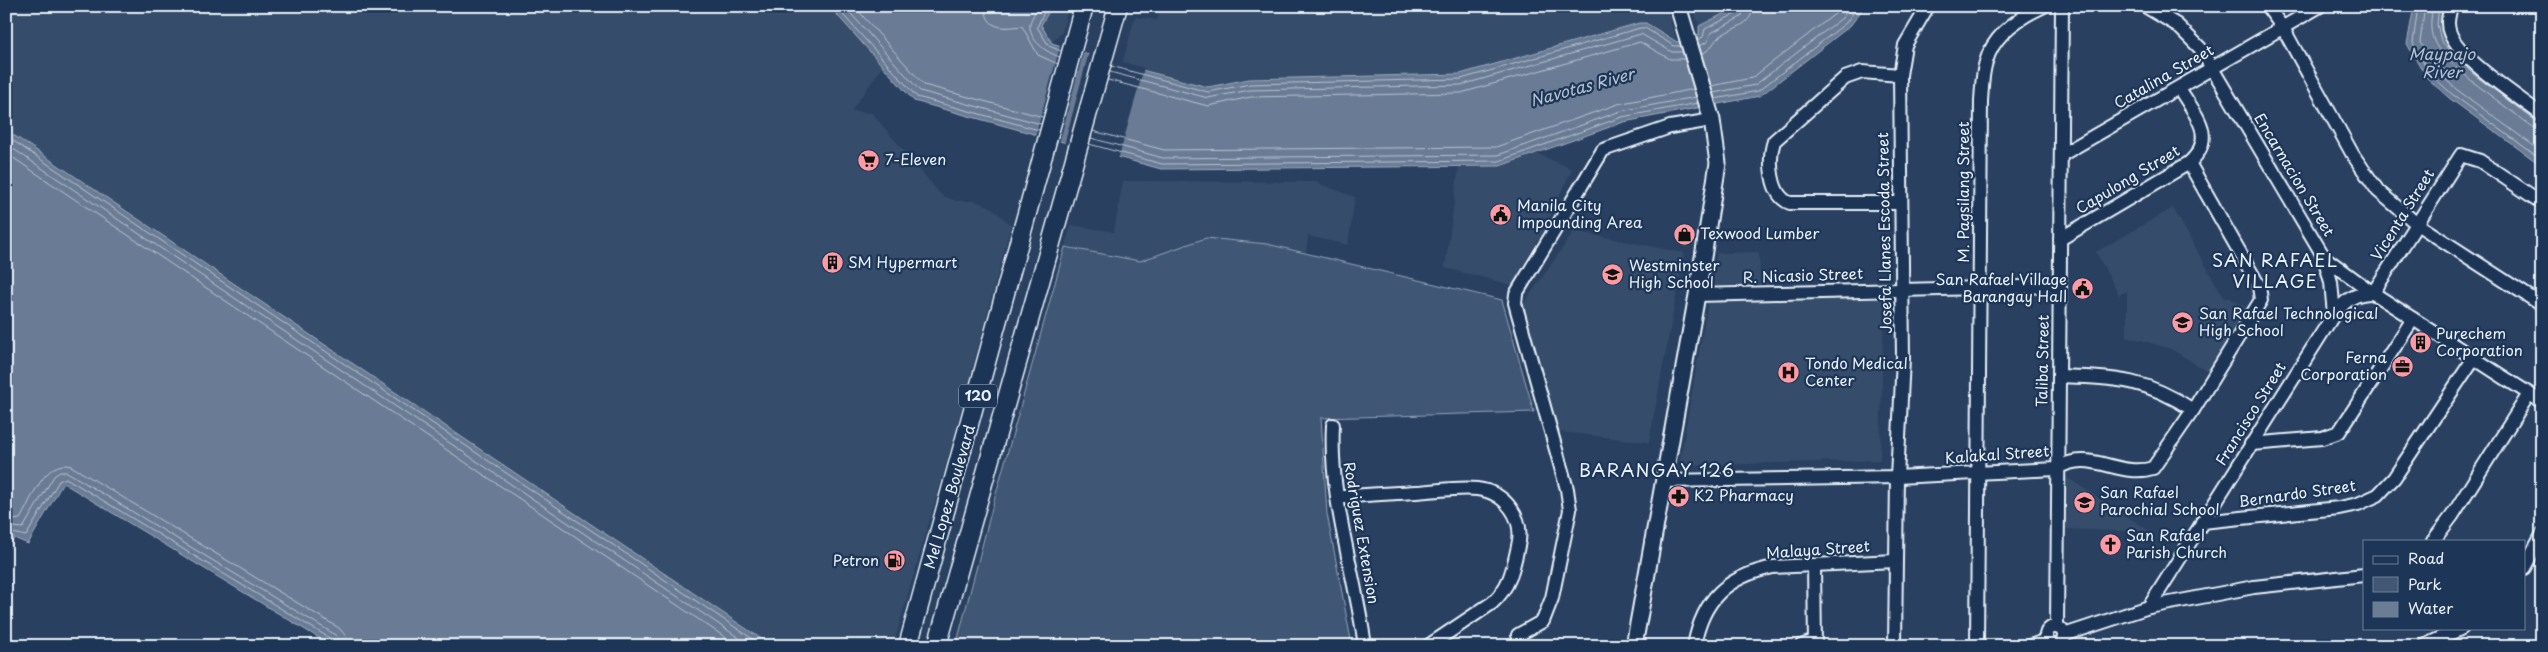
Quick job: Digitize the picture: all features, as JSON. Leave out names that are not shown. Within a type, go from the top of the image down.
[{"type":"highway","name":"Mel Lopez Boulevard","points":[[908,646],[1084,6]]},
{"type":"highway","name":"120","points":[[1112,29],[1118,6]]},
{"type":"highway","points":[[1112,29],[1124,6]]},
{"type":"highway","name":"Mel Lopez Boulevard","points":[[938,645],[1112,29]]},
{"type":"main road","points":[[1634,646],[1697,295],[1718,162],[1710,113],[1678,6]]},
{"type":"street","name":"Josefa Llanes Escoda Street","points":[[1895,646],[1897,477],[1903,359],[1900,75],[1905,45],[1928,6]]},
{"type":"street","name":"M. Pagsilang Street","points":[[1976,646],[1981,101],[1986,62],[2001,34],[2044,6]]},
{"type":"street","name":"Taliba Street","points":[[2058,638],[2056,469],[2059,376],[2062,6]]},
{"type":"street","name":"Encarnacion Street","points":[[2145,6],[2177,25],[2200,48],[2324,257],[2373,293],[2542,402]]},
{"type":"street","points":[[2267,6],[2283,28],[2353,155],[2378,191],[2417,224],[2542,305]]},
{"type":"street","name":"Catalina Street","points":[[2061,155],[2320,6]]},
{"type":"street","points":[[2451,6],[2448,22],[2450,33],[2456,44],[2483,70],[2542,115]]},
{"type":"street","points":[[1900,75],[1862,72],[1845,78],[1774,141],[1770,152],[1776,189],[1783,200],[1790,203],[1900,203]]},
{"type":"street","name":"Capulong Street","points":[[2060,239],[2189,163],[2202,148],[2204,134],[2179,88]]},
{"type":"street","points":[[1518,636],[1543,621],[1552,598],[1570,510],[1566,489],[1515,303],[1516,294],[1603,150],[1710,113]]},
{"type":"street","name":"Vicenta Street","points":[[2373,293],[2461,155],[2480,161],[2542,203]]},
{"type":"street","name":"Kalakal Street","points":[[1663,481],[1897,477],[2056,469],[2066,462],[2078,459],[2132,470],[2153,468],[2193,410],[2258,307],[2261,292],[2189,163]]},
{"type":"street","points":[[2324,257],[2331,282],[2334,314]]},
{"type":"street","name":"R. Nicasio Street","points":[[1697,295],[2060,286]]},
{"type":"street","name":"Francisco Street","points":[[2149,607],[2334,314],[2350,298],[2357,294],[2373,293]]},
{"type":"street","points":[[2251,444],[2322,438],[2339,432],[2413,319]]},
{"type":"street","name":"Bernardo Street","points":[[2202,522],[2339,508],[2358,504],[2378,495],[2406,463],[2474,358]]},
{"type":"street","points":[[2059,376],[2118,378],[2136,382],[2155,388],[2193,410]]},
{"type":"street","points":[[2434,540],[2452,516],[2529,394]]},
{"type":"street","name":"Rodriguez Extension","points":[[1333,425],[1331,456],[1337,498],[1365,646]]},
{"type":"street","points":[[1337,498],[1378,492],[1476,489],[1498,497],[1511,508],[1518,522],[1520,541],[1510,581],[1502,595],[1428,646]]},
{"type":"street","points":[[2526,564],[2542,535]]},
{"type":"street","name":"Malaya Street","points":[[1694,646],[1704,612],[1725,587],[1756,571],[1773,567],[1895,561]]},
{"type":"street","points":[[1802,646],[1815,643],[1814,565]]},
{"type":"street","points":[[2030,646],[2149,607],[2254,587],[2363,575]]},
{"type":"street","points":[[2424,646],[2458,630]]},
{"type":"shaded area","points":[[6,6],[829,6],[883,66],[851,111],[872,113],[941,195],[956,201],[975,201],[991,207],[1011,225],[953,440],[893,646],[772,646],[6,130]]},
{"type":"shaded area","points":[[1049,6],[1069,6],[1062,32],[1052,42],[1041,25],[1051,8]]},
{"type":"shaded area","points":[[1162,6],[1666,6],[1677,42],[1646,23],[1639,23],[1460,74],[1249,79],[1208,87],[1122,65],[1135,17],[1157,20]]},
{"type":"shaded area","points":[[1693,6],[1739,6],[1699,26]]},
{"type":"shaded area","name":"Manila City Impounding Area","points":[[1536,153],[1572,169],[1544,229],[1512,285],[1445,268],[1459,166],[1500,166]]},
{"type":"shaded area","points":[[1123,181],[1315,182],[1355,197],[1348,245],[1308,236],[1306,253],[1267,244],[1206,238],[1140,261],[1065,247],[1071,225],[1114,232]]},
{"type":"shaded area","name":"San Rafael Technological High School","points":[[2173,208],[2224,298],[2230,298],[2248,309],[2209,372],[2171,349],[2127,336],[2127,291],[2119,295],[2096,252]]},
{"type":"shaded area","points":[[1574,231],[1684,253],[1649,442],[1553,431],[1521,308]]},
{"type":"shaded area","points":[[1759,252],[1760,284],[1712,286],[1717,253]]},
{"type":"shaded area","name":"Tondo Medical Center","points":[[1884,298],[1880,460],[1679,466],[1708,302]]},
{"type":"shaded area","name":"San Rafael Parochial School","points":[[2063,475],[2151,532],[2063,529]]},
{"type":"green space","points":[[1206,238],[1267,244],[1502,300],[1534,412],[1321,418],[1327,514],[1351,640],[1350,646],[956,646],[992,508],[1065,247],[1140,261]]},
{"type":"green space","points":[[2081,634],[2085,646],[2063,646],[2070,637]]},
{"type":"water","name":"Navotas River","points":[[829,6],[1000,6],[1008,11],[1011,6],[1049,6],[1051,8],[1041,25],[1052,43],[1122,65],[1208,87],[1249,79],[1460,74],[1639,23],[1646,23],[1677,42],[1699,35],[1699,26],[1739,6],[1865,6],[1850,26],[1760,96],[1624,122],[1500,166],[1161,169],[914,101]]},
{"type":"water","name":"Maypajo River","points":[[2414,6],[2445,6],[2442,24],[2444,38],[2476,69],[2542,120],[2542,166],[2449,98],[2427,78],[2407,44]]},
{"type":"water","points":[[6,130],[772,646],[332,646],[63,483],[28,544],[14,538],[6,553]]},
{"type":"pier","points":[[1061,43],[1084,50],[1059,144],[1035,137]]},
{"type":"pier","points":[[1089,52],[1144,68],[1118,160],[1064,145]]},
{"type":"place","name":"7-Eleven","points":[[869,160]]},
{"type":"place","name":"Manila City Impounding Area","points":[[1501,215]]},
{"type":"place","name":"Texwood Lumber","points":[[1684,234]]},
{"type":"place","name":"SM Hypermart","points":[[832,263]]},
{"type":"place","name":"Westminster High School","points":[[1613,275]]},
{"type":"place","name":"San Rafael Village Barangay Hall","points":[[2083,289]]},
{"type":"place","name":"San Rafael Technological High School","points":[[2183,323]]},
{"type":"place","name":"Purechem Corporation","points":[[2420,343]]},
{"type":"place","name":"Ferna Corporation","points":[[2403,367]]},
{"type":"place","name":"Tondo Medical Center","points":[[1789,373]]},
{"type":"place","name":"K2 Pharmacy","points":[[1678,496]]},
{"type":"place","name":"San Rafael Parochial School","points":[[2084,502]]},
{"type":"place","name":"San Rafael Parish Church","points":[[2110,545]]},
{"type":"place","name":"Petron","points":[[895,561]]},
{"type":"district","name":"SAN RAFAEL VILLAGE","points":[[2275,271]]},
{"type":"district","name":"BARANGAY 126","points":[[1657,471]]}]
